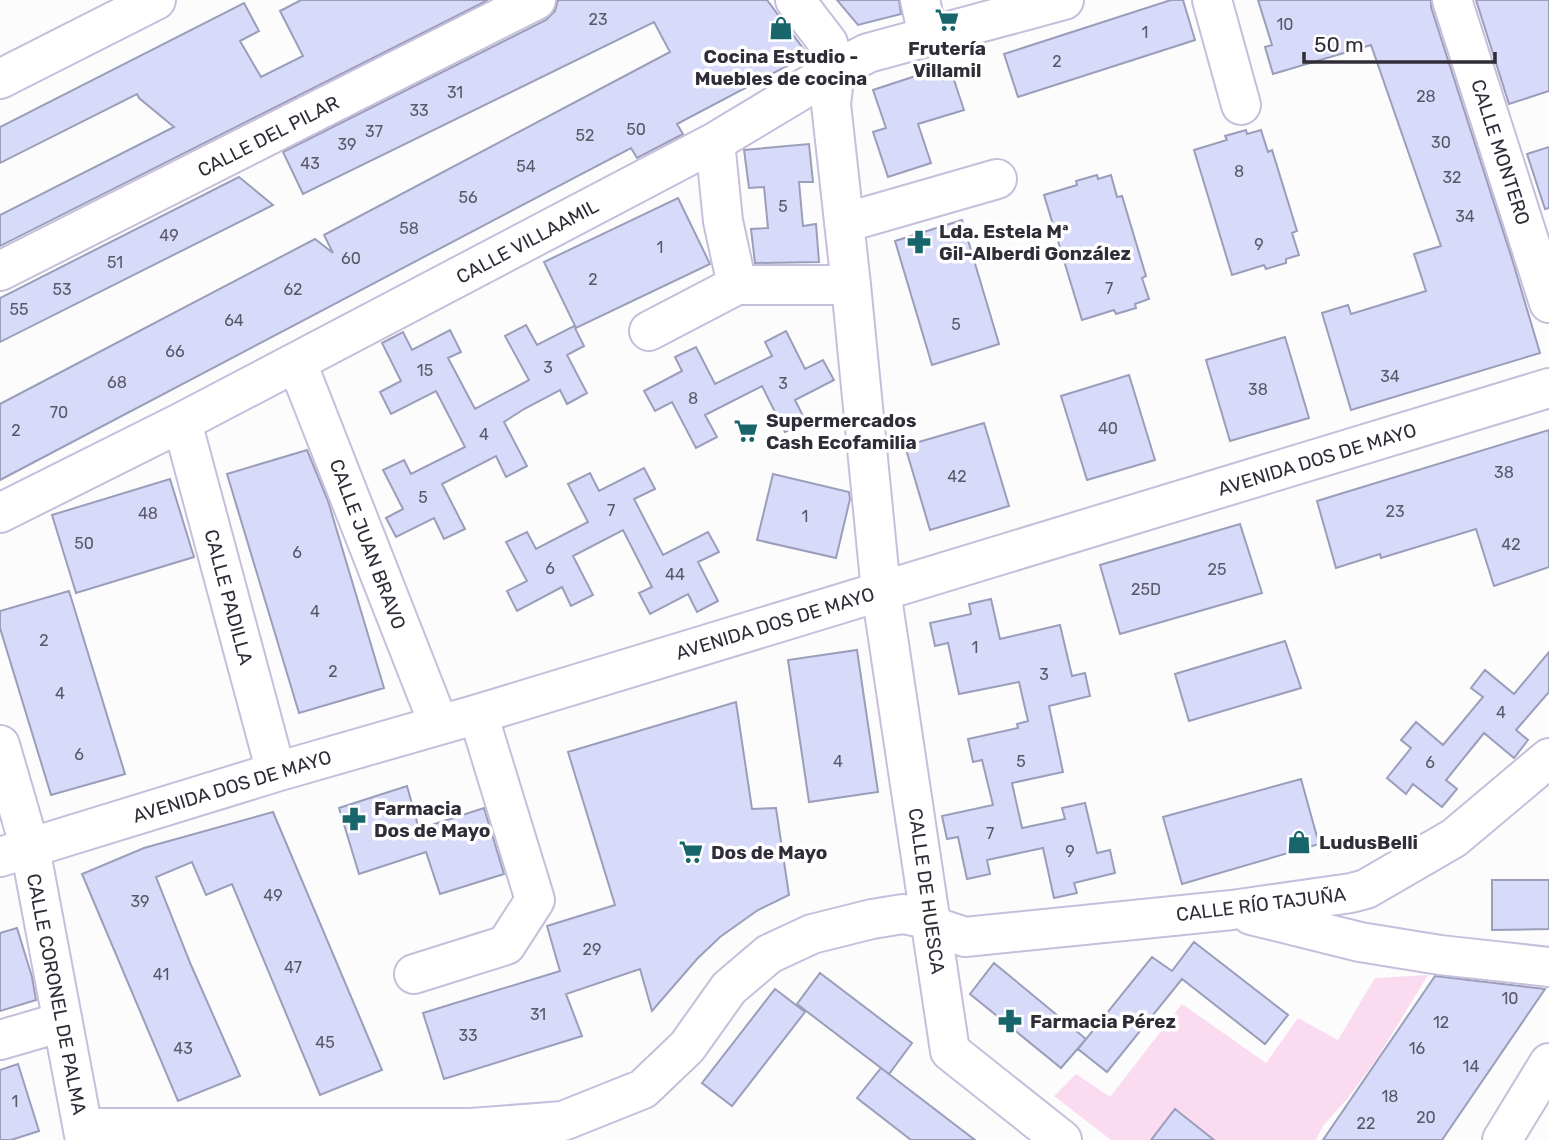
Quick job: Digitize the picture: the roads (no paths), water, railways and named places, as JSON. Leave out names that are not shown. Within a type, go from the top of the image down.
[{"type":"street","name":"CALLE DEL PILAR","points":[[0,271],[536,0]]},
{"type":"street","points":[[795,0],[828,43],[835,70]]},
{"type":"street","name":"CALLE VILLAAMIL","points":[[0,513],[297,363],[715,142],[924,18],[1063,0]]},
{"type":"street","points":[[1212,0],[1241,105]]},
{"type":"street","name":"CALLE MONTERO","points":[[1452,0],[1549,303]]},
{"type":"street","points":[[0,79],[141,3]]},
{"type":"street","name":"CALLE DE HUESCA","points":[[835,70],[831,104],[881,591],[950,1051],[1062,1140]]},
{"type":"street","points":[[715,142],[723,221],[737,285]]},
{"type":"street","points":[[844,223],[997,179]]},
{"type":"street","points":[[649,331],[737,285],[851,285]]},
{"type":"street","name":"CALLE JUAN BRAVO","points":[[297,363],[439,725]]},
{"type":"street","name":"AVENIDA DOS DE MAYO","points":[[15,852],[1549,388]]},
{"type":"street","name":"CALLE PADILLA","points":[[182,422],[276,772]]},
{"type":"street","points":[[414,974],[506,945],[536,900],[478,714]]},
{"type":"street","name":"CALLE CORONEL DE PALMA","points":[[0,745],[15,852],[62,1022],[84,1134]]},
{"type":"street","name":"CALLE RÍO TAJUÑA","points":[[84,1134],[471,1134],[571,1131],[643,1089],[687,1047],[729,988],[769,954],[812,934],[872,919],[903,915],[932,923],[965,937],[1232,910],[1351,893],[1366,889],[1454,838],[1549,758]]},
{"type":"street","points":[[1360,942],[1353,925],[1355,908],[1366,889]]},
{"type":"street","points":[[1232,910],[1360,942],[1440,955],[1549,967]]},
{"type":"street","points":[[0,1040],[62,1022]]},
{"type":"street","points":[[1502,1140],[1549,1063]]},
{"type":"place","name":"Frutería Villamil","points":[[947,20]]},
{"type":"place","name":"Cocina Estudio - Muebles de cocina","points":[[781,28]]},
{"type":"place","name":"Lda. Estela Mª Gil-Alberdi González","points":[[919,242]]},
{"type":"place","name":"Supermercados Cash Ecofamilia","points":[[746,431]]},
{"type":"place","name":"Farmacia Dos de Mayo","points":[[354,819]]},
{"type":"place","name":"LudusBelli","points":[[1299,842]]},
{"type":"place","name":"Dos de Mayo","points":[[691,852]]},
{"type":"place","name":"Farmacia Pérez","points":[[1010,1021]]}]
